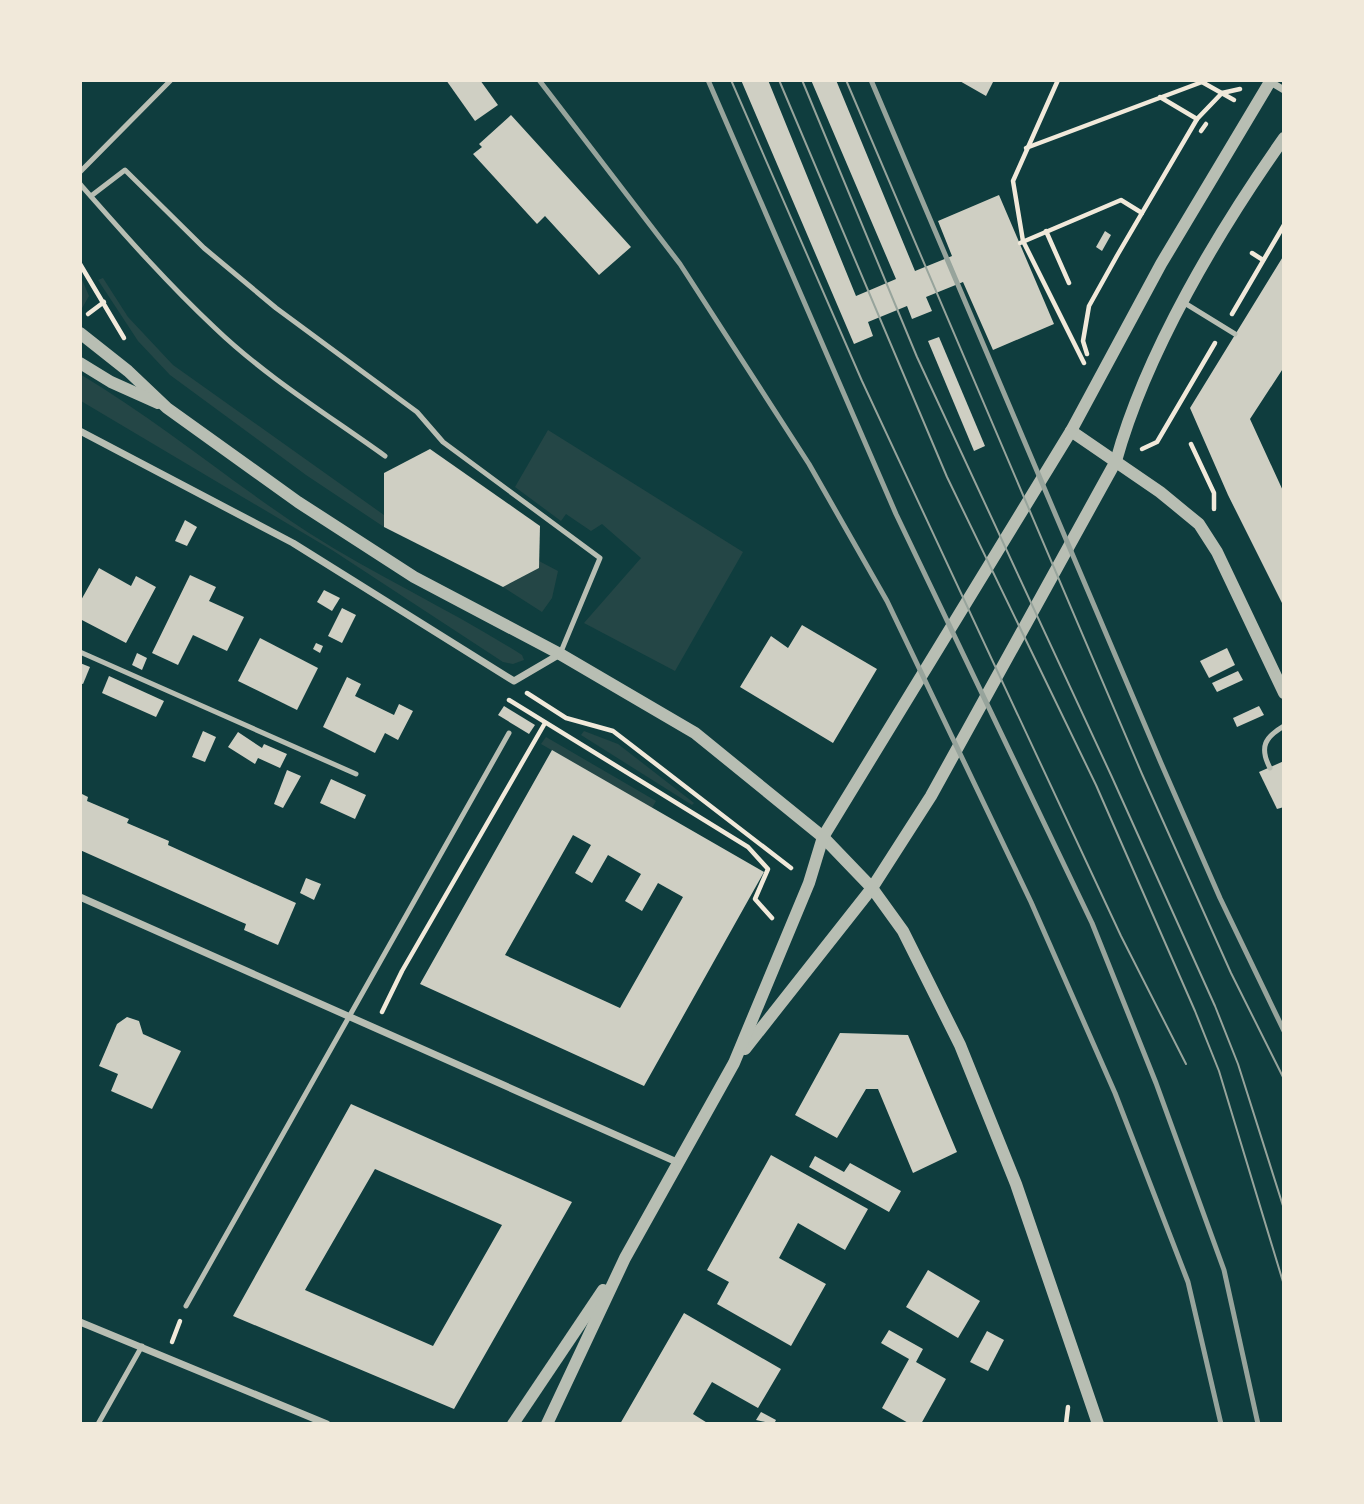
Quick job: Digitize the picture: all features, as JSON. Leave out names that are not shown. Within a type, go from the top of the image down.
[{"type":"street","points":[[547,1423],[625,1258],[734,1063],[809,883],[823,837],[901,705],[1071,431],[1161,264],[1269,81],[1283,90]]},
{"type":"street","points":[[734,1063],[872,888],[931,796],[1116,461],[1125,428],[1183,302],[1283,138]]},
{"type":"street","points":[[80,332],[128,370],[167,408],[298,502],[414,576],[560,654],[695,733],[823,837],[872,888],[903,930],[960,1045],[1016,1184],[1098,1423]]},
{"type":"street","points":[[80,363],[111,382],[167,408]]},
{"type":"street","points":[[80,431],[293,543],[514,681],[560,654]]},
{"type":"street","points":[[1071,431],[1116,461],[1199,524],[1217,552],[1283,693]]},
{"type":"street","points":[[80,897],[679,1163]]},
{"type":"street","points":[[513,1423],[625,1258]]},
{"type":"street","points":[[80,1322],[327,1423]]},
{"type":"lane","points":[[80,172],[172,80]]},
{"type":"lane","points":[[91,197],[125,170],[204,248],[276,308],[417,412],[443,442],[600,558],[560,654]]},
{"type":"lane","points":[[80,184],[148,262],[216,330],[276,378],[385,456]]},
{"type":"lane","points":[[1183,302],[1235,334]]},
{"type":"lane","points":[[80,652],[356,774]]},
{"type":"lane","points":[[1270,768],[1264,757],[1264,743],[1268,734],[1283,726]]},
{"type":"lane","points":[[186,1306],[509,733]]},
{"type":"lane","points":[[98,1423],[142,1346]]},
{"type":"path","points":[[1058,80],[1013,181],[1021,242],[1096,386]]},
{"type":"path","points":[[1025,149],[1201,81],[1222,93],[1198,119],[1089,306],[1089,322],[1083,341],[1096,386]]},
{"type":"path","points":[[1159,96],[1198,119]]},
{"type":"path","points":[[1201,131],[1206,124]]},
{"type":"path","points":[[1021,242],[1121,200],[1142,213]]},
{"type":"path","points":[[1116,461],[1157,442],[1283,225]]},
{"type":"path","points":[[1046,230],[1069,283]]},
{"type":"path","points":[[1252,253],[1263,260]]},
{"type":"path","points":[[1192,444],[1214,493]]},
{"type":"path","points":[[788,934],[755,899],[768,869],[748,847],[503,696],[514,681],[535,701],[566,718],[613,731],[809,883]]},
{"type":"path","points":[[374,1028],[402,971],[544,723]]},
{"type":"path","points":[[168,1357],[186,1306]]},
{"type":"shaded area","points":[[80,275],[89,296],[81,310],[80,310]]},
{"type":"shaded area","points":[[103,278],[128,317],[173,365],[384,515],[384,527],[306,475],[170,375],[138,341],[98,280]]},
{"type":"shaded area","points":[[80,374],[139,412],[309,533],[496,639],[522,655],[524,660],[513,664],[503,662],[332,550],[81,401]]},
{"type":"shaded area","points":[[548,430],[743,552],[675,671],[584,623],[641,558],[602,524],[591,531],[566,514],[561,521],[515,487]]},
{"type":"shaded area","points":[[539,561],[558,571],[552,598],[542,612],[503,587],[539,568]]},
{"type":"shaded area","points":[[584,731],[618,744],[694,803],[692,805],[581,735]]},
{"type":"shaded area","points":[[546,737],[656,801],[652,808],[541,744]]},
{"type":"building","points":[[446,80],[480,80],[498,105],[475,121]]},
{"type":"building","points":[[741,80],[768,80],[856,296],[896,279],[811,80],[836,80],[915,271],[952,256],[938,221],[999,195],[1054,324],[993,350],[963,282],[926,297],[932,311],[912,319],[907,306],[868,322],[873,336],[854,344]]},
{"type":"building","points":[[958,80],[994,80],[986,96]]},
{"type":"building","points":[[511,115],[631,247],[599,275],[545,216],[537,224],[473,154],[482,147],[479,144]]},
{"type":"building","points":[[1105,231],[1111,235],[1102,251],[1096,247]]},
{"type":"building","points":[[1284,255],[1284,367],[1250,419],[1284,493],[1284,607],[1228,495],[1190,408]]},
{"type":"building","points":[[939,337],[985,446],[974,451],[928,341]]},
{"type":"building","points":[[430,449],[540,526],[539,568],[503,587],[384,527],[384,473]]},
{"type":"building","points":[[185,520],[197,527],[187,546],[175,541]]},
{"type":"building","points":[[99,568],[131,586],[136,576],[156,587],[126,643],[80,619],[80,602]]},
{"type":"building","points":[[190,575],[216,587],[209,601],[244,617],[227,651],[193,635],[178,665],[152,653]]},
{"type":"building","points":[[324,590],[340,598],[332,611],[317,602]]},
{"type":"building","points":[[342,608],[356,615],[342,643],[328,636]]},
{"type":"building","points":[[802,625],[877,669],[833,743],[740,687],[771,636],[788,648]]},
{"type":"building","points":[[260,638],[318,668],[297,710],[238,681]]},
{"type":"building","points":[[316,643],[323,646],[320,653],[313,649]]},
{"type":"building","points":[[1227,648],[1235,665],[1209,678],[1200,661]]},
{"type":"building","points":[[137,653],[147,658],[142,670],[132,665]]},
{"type":"building","points":[[80,663],[90,667],[83,684],[80,683]]},
{"type":"building","points":[[1238,671],[1243,680],[1217,692],[1212,683]]},
{"type":"building","points":[[109,676],[164,701],[156,717],[102,693]]},
{"type":"building","points":[[347,677],[361,684],[355,696],[394,715],[399,704],[413,711],[398,740],[385,733],[375,753],[323,727]]},
{"type":"building","points":[[504,706],[535,725],[529,734],[498,715]]},
{"type":"building","points":[[1259,706],[1264,715],[1237,727],[1233,718]]},
{"type":"building","points":[[203,731],[216,737],[205,762],[192,757]]},
{"type":"building","points":[[238,732],[262,748],[264,744],[287,754],[280,768],[258,758],[255,764],[228,747]]},
{"type":"building","points":[[552,750],[764,872],[644,1086],[420,984]],"holes":[[[573,835],[591,845],[575,873],[592,883],[608,855],[641,874],[625,901],[642,911],[658,883],[683,897],[620,1008],[505,955]]]},
{"type":"building","points":[[1284,761],[1284,807],[1277,809],[1259,772]]},
{"type":"building","points":[[287,770],[301,776],[283,808],[274,804]]},
{"type":"building","points":[[331,779],[366,795],[355,819],[320,803]]},
{"type":"building","points":[[80,793],[88,797],[87,801],[129,819],[127,823],[169,841],[168,845],[296,903],[278,945],[244,930],[246,924],[80,850]]},
{"type":"building","points":[[306,878],[321,884],[314,900],[300,893]]},
{"type":"building","points":[[127,1017],[139,1021],[143,1034],[181,1051],[152,1109],[111,1091],[118,1074],[99,1066],[117,1024]]},
{"type":"building","points":[[840,1033],[908,1035],[957,1152],[913,1173],[878,1089],[866,1089],[837,1138],[795,1115]]},
{"type":"building","points":[[351,1104],[572,1202],[454,1409],[233,1316]],"holes":[[[375,1169],[502,1225],[433,1346],[305,1290]]]},
{"type":"building","points":[[771,1155],[868,1209],[845,1250],[798,1223],[779,1258],[826,1284],[791,1346],[717,1304],[729,1282],[707,1270]]},
{"type":"building","points":[[815,1156],[844,1172],[850,1163],[901,1191],[889,1212],[809,1167]]},
{"type":"building","points":[[928,1270],[980,1301],[958,1338],[906,1307]]},
{"type":"building","points":[[684,1313],[781,1369],[758,1408],[712,1382],[693,1414],[709,1424],[620,1424]]},
{"type":"building","points":[[889,1330],[923,1349],[916,1362],[946,1379],[921,1424],[910,1424],[882,1408],[909,1359],[881,1343]]},
{"type":"building","points":[[987,1331],[1004,1340],[988,1371],[970,1362]]},
{"type":"building","points":[[761,1412],[776,1420],[774,1424],[756,1420]]},
{"type":"tram line","points":[[731,80],[862,381],[1121,936],[1186,1064]]},
{"type":"tram line","points":[[779,80],[947,477],[1096,785],[1195,1011],[1219,1071],[1284,1285]]},
{"type":"tram line","points":[[802,80],[917,357],[1215,1006],[1238,1064],[1284,1209]]},
{"type":"tram line","points":[[846,80],[1142,774],[1231,973],[1284,1079]]},
{"type":"railway","points":[[539,80],[680,264],[809,464],[887,601],[1031,902],[1115,1093],[1188,1282],[1221,1424]]},
{"type":"railway","points":[[708,80],[896,514],[1092,923],[1156,1083],[1224,1270],[1258,1424]]},
{"type":"railway","points":[[871,80],[1161,763],[1220,898],[1284,1031]]}]
